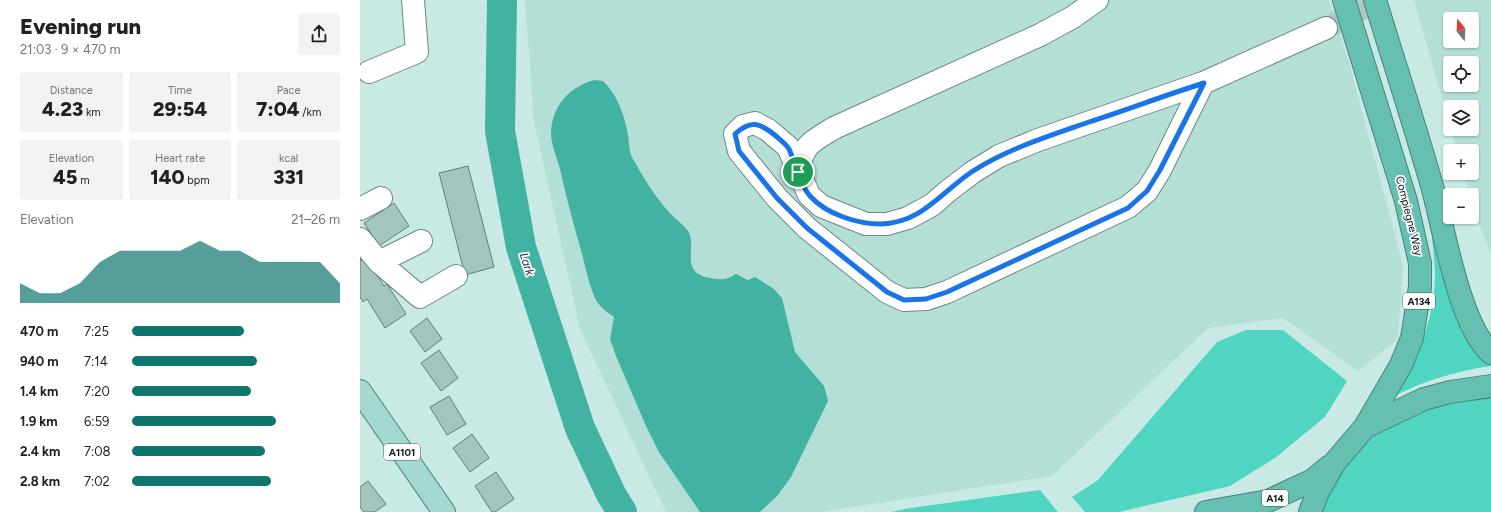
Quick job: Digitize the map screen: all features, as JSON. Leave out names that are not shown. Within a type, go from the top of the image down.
[{"type":"highway","name":"Compiegne Way","points":[[1335,462],[1364,427],[1401,365],[1412,338],[1420,287],[1420,263],[1406,201],[1344,0]]},
{"type":"highway","points":[[1375,0],[1432,186],[1463,303],[1473,329],[1491,353]]},
{"type":"highway","points":[[1364,427],[1424,399],[1456,391],[1491,386]]},
{"type":"highway","points":[[1310,512],[1318,492],[1335,462]]},
{"type":"highway","name":"A14","points":[[1206,512],[1268,501],[1313,480],[1335,462]]},
{"type":"main road","name":"A1101","points":[[360,391],[444,512]]},
{"type":"street","points":[[369,72],[417,52],[412,0]]},
{"type":"street","points":[[798,172],[801,154],[813,141],[834,128],[1040,34],[1072,17],[1097,0]]},
{"type":"street","points":[[1204,83],[1156,177],[1147,191],[1128,208],[947,292],[926,299],[904,300],[887,292],[807,228],[753,170],[739,151],[735,134],[743,126],[755,123],[768,130],[788,147],[808,195],[821,206],[866,224],[887,224],[908,218],[932,205],[973,172],[1000,156],[1038,140],[1204,83],[1326,28]]},
{"type":"street","points":[[360,210],[381,198]]},
{"type":"street","points":[[360,239],[379,262],[420,297],[456,276]]},
{"type":"street","points":[[379,262],[421,241]]},
{"type":"shaded area","points":[[525,0],[1329,0],[1349,62],[1403,265],[1398,339],[1358,371],[1283,318],[1208,328],[1052,476],[821,512],[666,512],[580,329],[534,122]]},
{"type":"shaded area","points":[[1414,0],[1491,0],[1491,254],[1479,224],[1479,188],[1468,188],[1466,180],[1479,180],[1479,144],[1455,144],[1453,136],[1479,136],[1479,100],[1443,100],[1443,102]]},
{"type":"shaded area","points":[[594,80],[603,81],[608,86],[620,106],[625,120],[632,156],[645,180],[671,215],[688,231],[691,237],[691,258],[694,271],[700,275],[717,279],[724,279],[736,274],[748,280],[755,277],[774,289],[782,298],[795,352],[824,386],[828,401],[791,477],[778,495],[760,512],[700,512],[659,452],[646,426],[616,356],[610,339],[614,317],[599,304],[591,288],[551,137],[552,123],[558,106],[577,87]]},
{"type":"shaded area","points":[[1431,225],[1438,261],[1450,298],[1491,359],[1491,366],[1442,377],[1396,395],[1412,366],[1429,320],[1435,287]]},
{"type":"shaded area","points":[[1246,330],[1283,330],[1347,381],[1325,417],[1275,458],[1230,486],[1119,512],[1085,512],[1072,497],[1098,480],[1217,342]]},
{"type":"shaded area","points":[[1491,390],[1491,512],[1317,512],[1328,487],[1368,437],[1403,412]]},
{"type":"shaded area","points":[[1040,490],[1058,512],[891,512],[904,509]]},
{"type":"building","points":[[468,166],[494,267],[465,275],[439,173]]},
{"type":"building","points":[[394,203],[409,226],[379,246],[364,223]]},
{"type":"building","points":[[360,258],[361,261],[366,258],[384,286],[387,284],[406,314],[385,328],[367,299],[363,302],[360,297]]},
{"type":"building","points":[[427,318],[442,339],[425,352],[410,331]]},
{"type":"building","points":[[439,350],[458,378],[441,391],[421,363]]},
{"type":"building","points":[[449,396],[466,424],[447,435],[430,407]]},
{"type":"building","points":[[472,434],[489,458],[470,472],[453,448]]},
{"type":"building","points":[[496,472],[514,499],[495,512],[492,512],[475,486]]},
{"type":"building","points":[[368,481],[386,504],[375,512],[364,512],[360,507],[360,487]]},
{"type":"waterway","name":"Lark","points":[[502,0],[500,131],[521,247],[580,428],[611,494],[622,512]]},
{"type":"tunnel","points":[[1326,28],[1380,0]]},
{"type":"route","points":[[1204,83],[1160,170],[1147,191],[1128,208],[947,292],[926,299],[904,300],[887,292],[849,264],[807,228],[777,198],[753,170],[739,151],[735,134],[743,126],[755,123],[768,130],[788,147],[798,172],[808,195],[821,206],[840,215],[866,224],[887,224],[908,218],[932,205],[973,172],[1000,156],[1038,140],[1204,83]]}]
